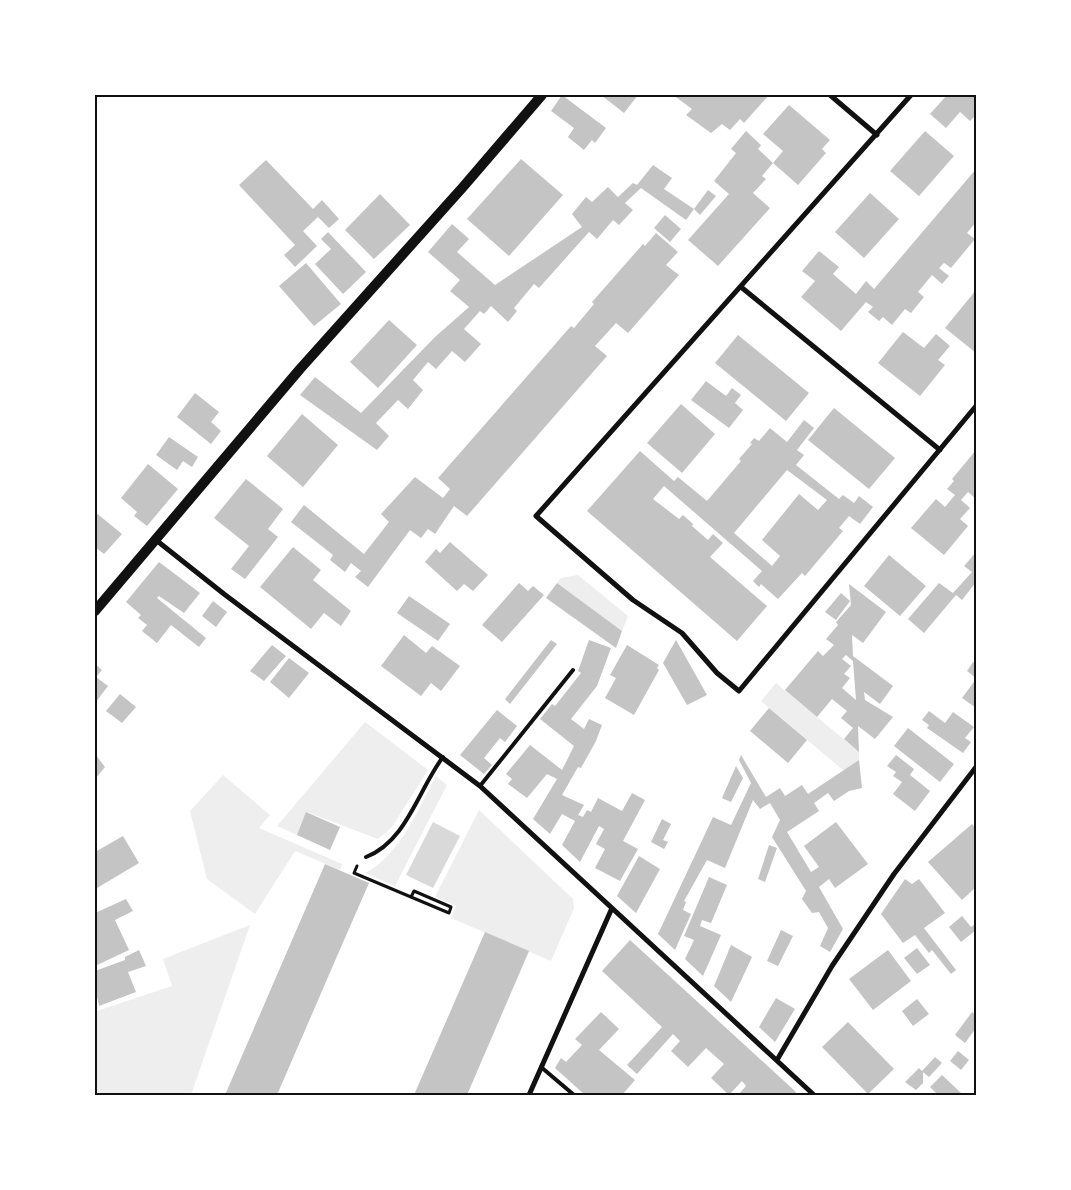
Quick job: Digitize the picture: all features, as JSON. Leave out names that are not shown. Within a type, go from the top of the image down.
[{"type":"main road","points":[[95,611],[339,324],[463,187],[542,95]]},
{"type":"street","points":[[830,95],[877,135]]},
{"type":"street","points":[[911,95],[536,516],[633,600],[682,632],[717,673],[739,691],[976,406]]},
{"type":"street","points":[[741,286],[940,450]]},
{"type":"street","points":[[155,540],[480,786],[814,1095]]},
{"type":"street","points":[[777,1060],[832,966],[894,874],[976,767]]},
{"type":"street","points":[[529,1095],[612,908]]},
{"type":"lane","points":[[480,786],[573,670]]},
{"type":"lane","points":[[366,858],[380,852],[399,832],[431,772],[443,757]]},
{"type":"lane","points":[[541,1067],[574,1095]]},
{"type":"path","points":[[366,858],[357,865],[354,872],[430,906],[449,913],[451,907],[414,891],[411,897]]},
{"type":"shaded area","points":[[578,575],[628,616],[622,631],[557,583],[561,578]]},
{"type":"shaded area","points":[[776,683],[859,752],[859,760],[844,771],[761,701]]},
{"type":"shaded area","points":[[365,722],[428,770],[392,827],[378,839],[307,812],[297,835],[277,826]]},
{"type":"shaded area","points":[[223,775],[270,815],[259,828],[342,864],[340,870],[295,851],[255,914],[207,879],[190,811]]},
{"type":"shaded area","points":[[436,776],[447,785],[395,886],[365,873],[377,866],[398,844],[415,817]]},
{"type":"shaded area","points":[[479,810],[573,899],[574,908],[551,961],[451,918],[456,906],[435,897]]},
{"type":"shaded area","points":[[433,822],[460,836],[433,888],[406,875]]},
{"type":"shaded area","points":[[250,925],[191,1095],[95,1095],[95,1017],[97,1011],[172,986],[163,959]]},
{"type":"building","points":[[562,95],[606,128],[595,143],[592,140],[584,150],[568,137],[574,128],[551,111]]},
{"type":"building","points":[[601,95],[638,95],[624,113]]},
{"type":"building","points":[[673,95],[711,95],[713,97],[715,95],[769,95],[744,123],[740,119],[730,130],[722,124],[711,133],[686,115],[692,109]]},
{"type":"building","points":[[947,95],[976,95],[976,117],[970,121],[960,112],[946,128],[930,114]]},
{"type":"building","points":[[789,105],[830,140],[822,149],[826,153],[798,185],[773,163],[783,151],[763,134]]},
{"type":"building","points":[[746,131],[761,145],[758,149],[773,163],[762,176],[766,179],[753,193],[770,208],[718,266],[688,240],[729,194],[714,181],[736,153],[731,149]]},
{"type":"building","points":[[925,131],[954,156],[919,196],[890,171]]},
{"type":"building","points":[[521,159],[563,195],[509,256],[467,219]]},
{"type":"building","points":[[266,160],[313,209],[322,200],[339,219],[329,228],[318,217],[303,231],[317,246],[295,267],[284,255],[295,245],[239,185]]},
{"type":"building","points":[[653,165],[672,178],[664,189],[694,209],[686,220],[641,188],[625,203],[633,210],[619,225],[613,220],[597,239],[589,232],[539,288],[534,284],[514,308],[517,311],[508,322],[491,306],[484,314],[480,311],[464,329],[481,344],[465,362],[452,351],[436,369],[428,362],[413,380],[423,390],[408,409],[398,400],[376,423],[389,436],[377,450],[300,395],[315,377],[361,413],[435,337],[469,307],[450,291],[460,280],[428,252],[452,224],[469,239],[457,252],[495,285],[582,227],[572,214],[586,197],[592,202],[608,187],[618,197],[633,183],[637,185]]},
{"type":"building","points":[[976,169],[976,222],[967,233],[975,239],[951,268],[944,263],[939,268],[949,276],[942,284],[932,275],[918,292],[924,297],[911,313],[905,309],[892,325],[883,317],[879,321],[868,312],[873,307],[866,302],[841,331],[801,297],[815,281],[802,271],[819,251],[839,267],[833,274],[856,294],[866,281],[874,289]]},
{"type":"building","points":[[708,190],[716,196],[700,215],[694,209]]},
{"type":"building","points":[[870,193],[899,219],[864,258],[835,232]]},
{"type":"building","points":[[380,194],[410,225],[374,259],[345,230]]},
{"type":"building","points":[[665,215],[681,229],[670,242],[654,228]]},
{"type":"building","points":[[328,232],[366,272],[343,294],[315,264],[331,249],[321,239]]},
{"type":"building","points":[[656,233],[678,252],[666,265],[679,275],[628,333],[616,323],[595,346],[607,356],[467,516],[454,506],[435,534],[428,529],[421,538],[410,530],[368,587],[355,577],[361,571],[351,563],[345,572],[330,560],[333,555],[291,522],[304,505],[364,554],[389,522],[381,514],[415,477],[443,498],[450,489],[438,478],[571,326],[574,328],[594,304],[592,302],[643,244],[645,246]]},
{"type":"building","points":[[306,263],[341,304],[314,326],[279,286]]},
{"type":"building","points":[[976,290],[976,353],[945,328]]},
{"type":"building","points":[[389,320],[417,345],[378,388],[350,362]]},
{"type":"building","points":[[903,332],[924,348],[936,334],[950,346],[938,360],[945,365],[920,396],[878,363]]},
{"type":"building","points":[[738,335],[809,393],[786,421],[715,363]]},
{"type":"building","points":[[706,381],[726,396],[732,388],[741,395],[735,403],[743,410],[729,428],[691,400]]},
{"type":"building","points":[[195,393],[219,412],[211,422],[221,431],[211,444],[177,417]]},
{"type":"building","points":[[681,404],[715,434],[682,473],[647,443]]},
{"type":"building","points":[[834,408],[895,458],[869,489],[808,440]]},
{"type":"building","points":[[302,414],[338,445],[303,487],[267,456]]},
{"type":"building","points":[[804,420],[814,428],[797,450],[804,455],[796,465],[839,499],[843,495],[854,503],[859,496],[873,507],[860,524],[849,516],[839,528],[843,531],[805,576],[802,573],[778,599],[761,584],[759,587],[753,581],[762,571],[664,486],[653,499],[679,519],[683,515],[708,540],[713,534],[723,543],[710,557],[767,606],[737,641],[587,511],[640,451],[674,481],[678,477],[707,501],[741,461],[739,459],[752,444],[750,443],[754,438],[759,441],[770,428],[787,442]],"holes":[[[787,470],[827,500],[818,510],[799,494],[762,540],[780,556],[772,566],[734,533]]]},
{"type":"building","points":[[169,437],[198,457],[192,467],[183,461],[177,470],[156,455]]},
{"type":"building","points":[[976,450],[976,499],[968,492],[961,500],[970,508],[960,519],[968,526],[944,555],[911,528],[936,499],[945,507],[955,495],[947,489],[954,481],[952,479]]},
{"type":"building","points":[[148,464],[178,489],[147,526],[134,516],[137,512],[121,498]]},
{"type":"building","points":[[246,479],[283,509],[268,529],[278,537],[245,579],[231,569],[249,546],[214,518]]},
{"type":"building","points":[[95,512],[122,534],[104,554],[95,547]]},
{"type":"building","points":[[450,542],[488,575],[473,591],[464,584],[457,591],[425,562],[436,549],[440,553]]},
{"type":"building","points":[[293,547],[321,570],[313,580],[351,611],[341,626],[324,613],[311,629],[260,587]]},
{"type":"building","points":[[976,552],[976,582],[962,600],[956,595],[924,633],[908,619],[939,583],[953,593],[972,572],[964,566]]},
{"type":"building","points":[[889,555],[926,586],[900,616],[864,586]]},
{"type":"building","points":[[159,562],[200,593],[184,613],[159,596],[157,598],[206,638],[199,647],[171,625],[157,643],[142,631],[147,625],[138,618],[141,615],[126,602]]},
{"type":"building","points":[[519,583],[528,591],[533,586],[544,595],[502,642],[482,625]]},
{"type":"building","points":[[557,583],[622,631],[616,648],[546,598]]},
{"type":"building","points":[[849,584],[886,612],[863,643],[852,635],[853,656],[893,686],[880,704],[864,692],[865,700],[893,717],[875,739],[858,726],[859,752],[844,739],[853,728],[841,718],[847,711],[832,699],[817,717],[785,690],[818,651],[823,656],[834,645],[826,639],[838,625],[836,622],[851,605]],"holes":[[[846,655],[853,661],[856,700],[842,688],[850,678],[844,674],[851,666],[842,659]]]},
{"type":"building","points":[[841,593],[850,601],[836,620],[825,612]]},
{"type":"building","points":[[409,596],[450,624],[438,641],[397,613]]},
{"type":"building","points":[[213,601],[227,612],[216,627],[202,616]]},
{"type":"building","points":[[404,635],[426,653],[432,646],[460,666],[441,691],[431,683],[421,696],[381,666]]},
{"type":"building","points":[[551,640],[557,644],[510,704],[505,699]]},
{"type":"building","points":[[589,640],[611,648],[597,686],[571,719],[584,729],[589,719],[602,725],[596,741],[581,768],[578,767],[562,795],[584,805],[578,815],[583,817],[587,810],[591,812],[598,798],[622,811],[632,793],[645,800],[623,841],[638,849],[620,881],[595,868],[605,849],[596,844],[604,829],[599,826],[580,862],[562,845],[575,821],[562,814],[550,834],[533,819],[557,779],[547,774],[527,798],[508,784],[512,779],[506,774],[530,745],[562,770],[574,746],[540,719],[552,704],[555,706],[581,673],[578,671]]},
{"type":"building","points":[[676,640],[707,695],[687,705],[663,663]]},
{"type":"building","points":[[272,645],[286,656],[264,681],[250,671]]},
{"type":"building","points":[[627,645],[659,665],[657,668],[659,670],[634,715],[605,698],[616,678],[610,675]]},
{"type":"building","points":[[289,658],[309,673],[289,698],[270,682]]},
{"type":"building","points":[[973,662],[976,664],[976,678],[967,671]]},
{"type":"building","points":[[95,664],[102,670],[96,677],[108,686],[95,703]]},
{"type":"building","points":[[976,679],[976,708],[962,698]]},
{"type":"building","points":[[120,694],[136,707],[122,723],[106,711]]},
{"type":"building","points":[[769,708],[807,740],[788,763],[750,731]]},
{"type":"building","points":[[497,710],[517,726],[505,742],[500,738],[484,758],[492,765],[484,774],[460,755]]},
{"type":"building","points":[[929,711],[945,723],[953,712],[974,727],[965,738],[971,742],[963,753],[927,728],[929,725],[922,720]]},
{"type":"building","points":[[908,728],[954,764],[940,782],[894,746]]},
{"type":"building","points":[[95,754],[105,767],[95,779]]},
{"type":"building","points":[[741,755],[766,797],[780,788],[785,796],[802,785],[808,794],[859,760],[862,788],[849,791],[834,801],[828,793],[814,803],[819,811],[787,832],[811,872],[819,867],[804,846],[836,822],[868,864],[835,888],[829,879],[819,887],[843,929],[830,952],[820,946],[828,928],[819,912],[812,913],[802,899],[806,891],[772,837],[780,820],[770,803],[760,809],[753,800],[725,868],[707,860],[684,901],[686,902],[683,910],[691,914],[675,950],[658,934],[713,817],[731,825],[751,783],[739,760]]},
{"type":"building","points":[[896,755],[914,769],[910,775],[930,791],[915,811],[893,794],[902,782],[893,776],[896,772],[887,766]]},
{"type":"building","points":[[736,766],[743,778],[731,802],[722,798]]},
{"type":"building","points":[[306,812],[340,827],[330,850],[297,835]]},
{"type":"building","points":[[662,819],[671,824],[663,840],[668,842],[664,849],[651,842]]},
{"type":"building","points":[[972,824],[976,829],[976,887],[962,900],[928,862]]},
{"type":"building","points":[[123,836],[139,863],[97,888],[95,884],[95,852]]},
{"type":"building","points":[[769,845],[777,848],[765,882],[758,879]]},
{"type":"building","points":[[639,856],[660,869],[636,913],[617,896]]},
{"type":"building","points":[[325,864],[369,883],[277,1095],[225,1095]]},
{"type":"building","points":[[709,877],[727,885],[711,923],[702,920],[700,926],[721,935],[703,976],[685,959],[694,940],[684,936]]},
{"type":"building","points":[[905,879],[912,884],[919,879],[945,913],[924,928],[956,970],[951,974],[932,950],[929,953],[915,935],[903,943],[881,914]]},
{"type":"building","points":[[126,899],[133,911],[115,920],[129,950],[95,966],[95,913]]},
{"type":"building","points":[[962,916],[971,927],[976,923],[976,930],[961,942],[949,927]]},
{"type":"building","points":[[781,930],[793,936],[778,966],[767,961]]},
{"type":"building","points":[[485,932],[529,951],[467,1095],[414,1095]]},
{"type":"building","points":[[630,940],[796,1092],[794,1095],[738,1095],[746,1086],[742,1081],[729,1095],[711,1078],[724,1064],[706,1048],[688,1067],[671,1051],[680,1041],[673,1034],[637,1074],[627,1065],[662,1027],[602,971]]},
{"type":"building","points":[[731,945],[752,957],[731,1002],[714,986]]},
{"type":"building","points":[[917,948],[930,965],[917,974],[904,958]]},
{"type":"building","points":[[139,950],[146,966],[128,972],[136,992],[99,1006],[95,987],[95,971],[125,960],[125,957]]},
{"type":"building","points":[[888,950],[911,981],[873,1010],[849,979]]},
{"type":"building","points":[[776,998],[795,1009],[775,1042],[759,1027]]},
{"type":"building","points":[[917,999],[929,1014],[913,1026],[902,1011]]},
{"type":"building","points":[[601,1012],[619,1029],[599,1050],[635,1080],[622,1095],[585,1095],[555,1068],[561,1058],[566,1062],[582,1045],[575,1039]]},
{"type":"building","points":[[972,1012],[976,1015],[976,1028],[965,1043],[955,1035]]},
{"type":"building","points":[[848,1022],[894,1069],[868,1094],[822,1047]]},
{"type":"building","points":[[958,1051],[969,1060],[961,1070],[950,1061]]},
{"type":"building","points":[[935,1057],[942,1063],[929,1077],[923,1072],[923,1083],[916,1090],[905,1082],[919,1068],[922,1071]]},
{"type":"building","points":[[942,1075],[961,1093],[959,1095],[938,1095],[930,1087]]}]
